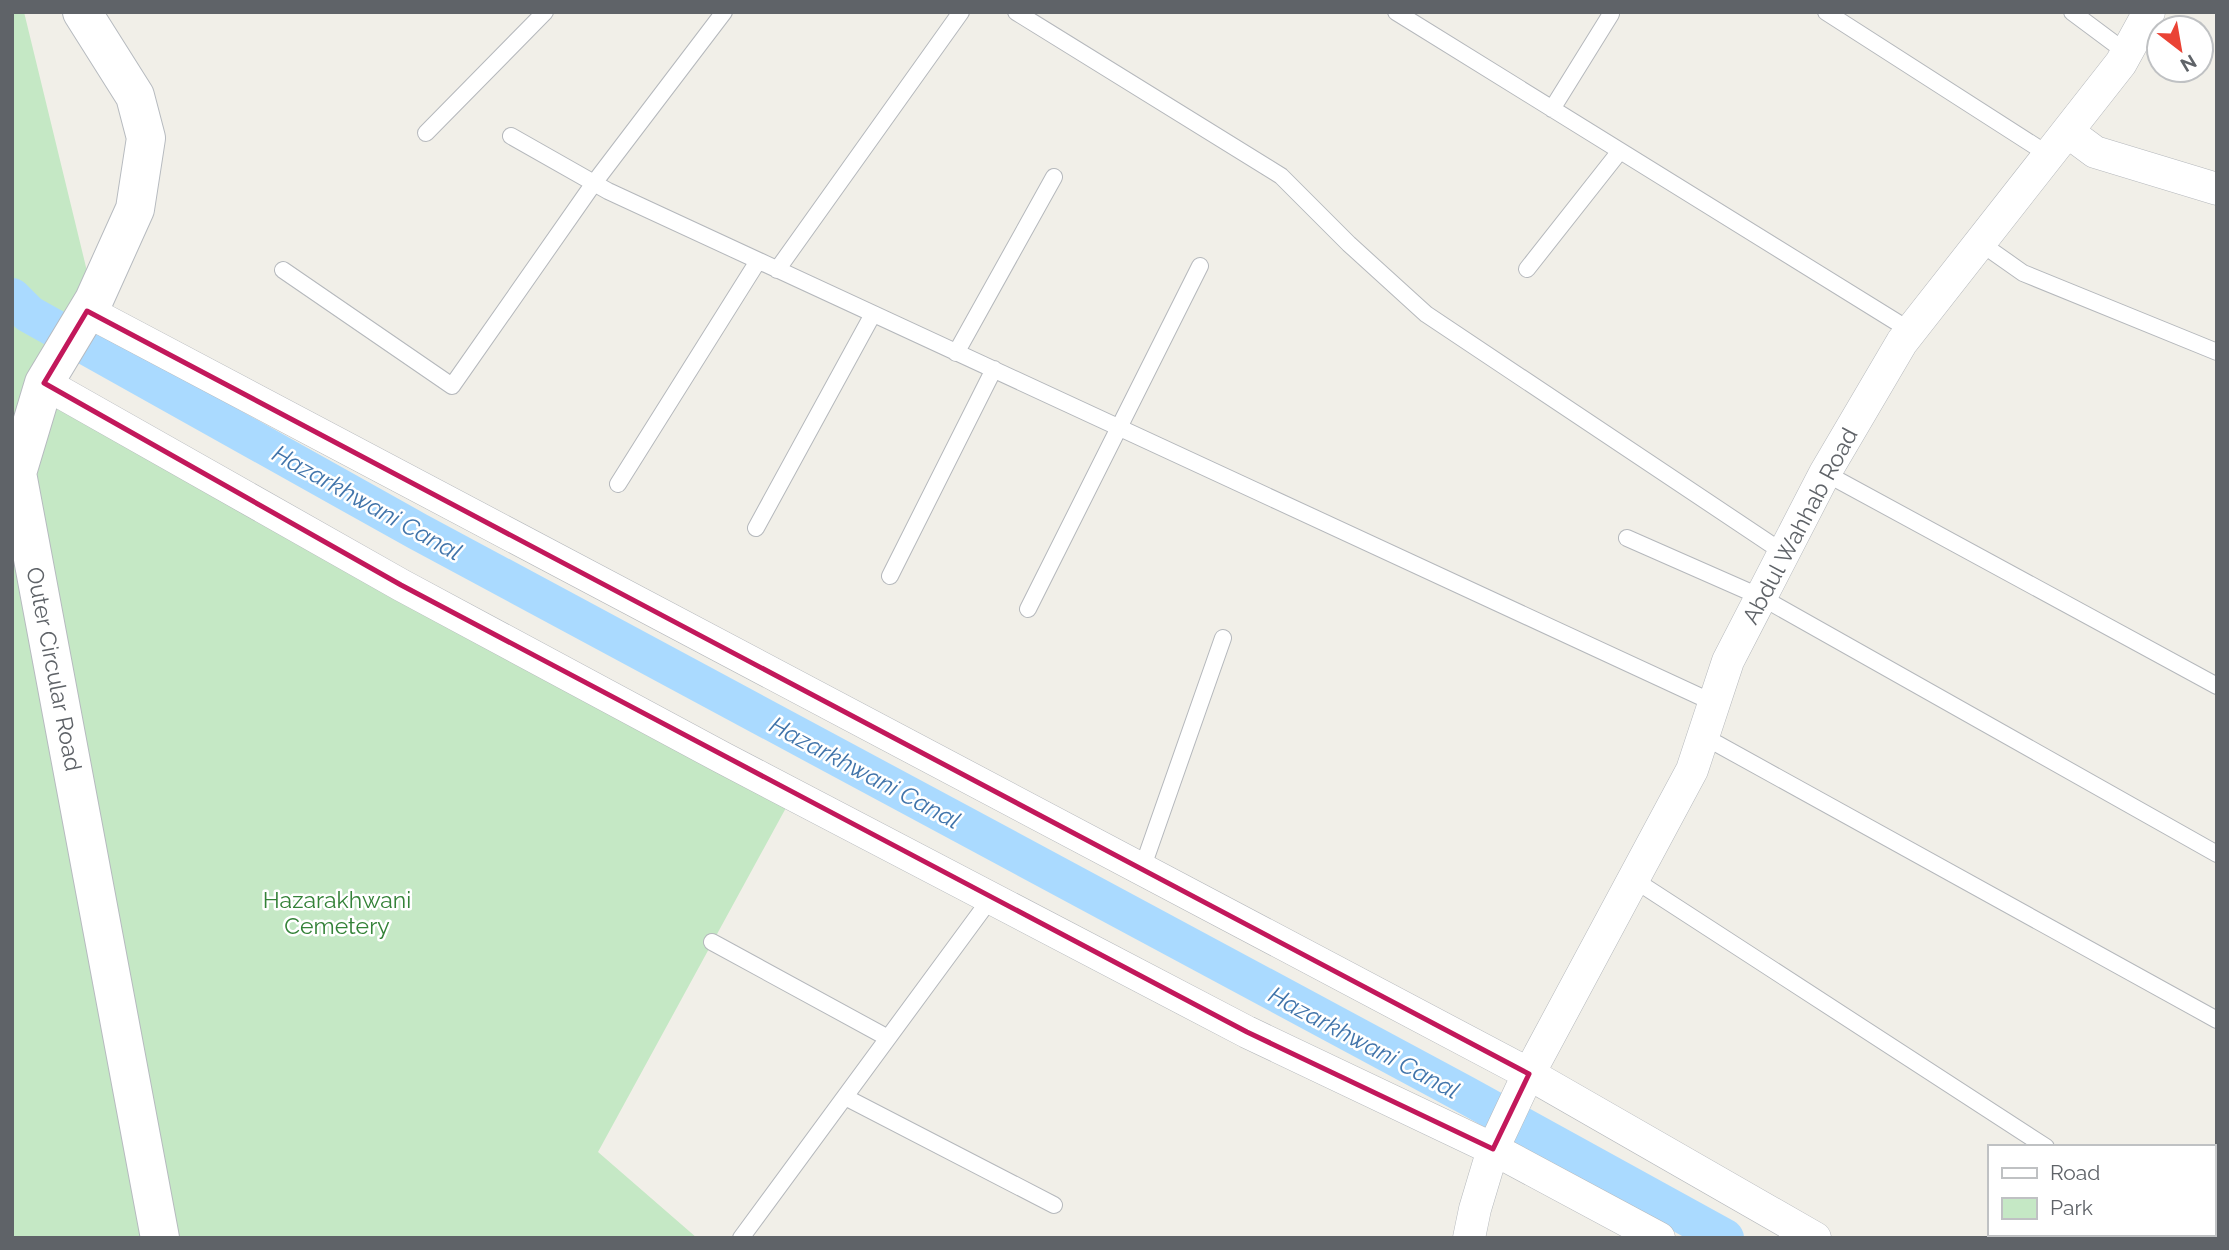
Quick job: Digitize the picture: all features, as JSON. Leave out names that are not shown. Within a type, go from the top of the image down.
[{"type":"street","name":"Outer Circular Road","points":[[82,12],[135,96],[146,138],[135,209],[87,311],[44,383],[17,473],[160,1238]]},
{"type":"street","name":"Abdul Wahhab Road","points":[[1469,1238],[1493,1149],[1527,1078],[1692,770],[1728,661],[1825,473],[1911,331],[2121,63],[2148,12]]},
{"type":"street","points":[[2058,143],[2217,189]]},
{"type":"street","points":[[87,311],[1142,869],[1815,1238]]},
{"type":"street","points":[[44,383],[425,598],[711,752],[1247,1032],[1493,1149],[1659,1238]]},
{"type":"lane","points":[[426,134],[545,12]]},
{"type":"lane","points":[[283,270],[452,386],[594,183],[724,12]]},
{"type":"lane","points":[[777,270],[961,12]]},
{"type":"lane","points":[[1016,12],[1281,176],[1349,244],[1426,314],[1784,553]]},
{"type":"lane","points":[[1396,12],[1911,331]]},
{"type":"lane","points":[[1826,12],[2058,143]]},
{"type":"lane","points":[[2072,12],[2127,53]]},
{"type":"lane","points":[[1552,108],[1611,14]]},
{"type":"lane","points":[[511,136],[594,183],[777,270],[1714,703]]},
{"type":"lane","points":[[1527,269],[1620,151]]},
{"type":"lane","points":[[956,353],[1054,177]]},
{"type":"lane","points":[[1979,242],[2023,273],[2217,352]]},
{"type":"lane","points":[[618,484],[758,261]]},
{"type":"lane","points":[[1028,609],[1200,267]]},
{"type":"lane","points":[[756,528],[873,314]]},
{"type":"lane","points":[[890,576],[994,369]]},
{"type":"lane","points":[[1825,473],[2217,686]]},
{"type":"lane","points":[[1627,538],[1761,597],[2217,854]]},
{"type":"lane","points":[[1142,869],[1223,638]]},
{"type":"lane","points":[[1703,736],[2217,1020]]},
{"type":"lane","points":[[1633,879],[2043,1145]]},
{"type":"lane","points":[[741,1238],[991,898]]},
{"type":"lane","points":[[712,942],[888,1038]]},
{"type":"lane","points":[[845,1097],[1054,1205]]},
{"type":"highlighted area","points":[[87,311],[1529,1074],[1493,1149],[1247,1032],[401,585],[44,383]]},
{"type":"green space","name":"Hazarakhwani Cemetery","points":[[12,12],[24,12],[94,300],[44,383],[793,795],[598,1152],[697,1238],[12,1238]]},
{"type":"waterway","name":"Hazarkhwani Canal","points":[[12,297],[29,314],[417,531],[1464,1094],[1725,1238]]}]
